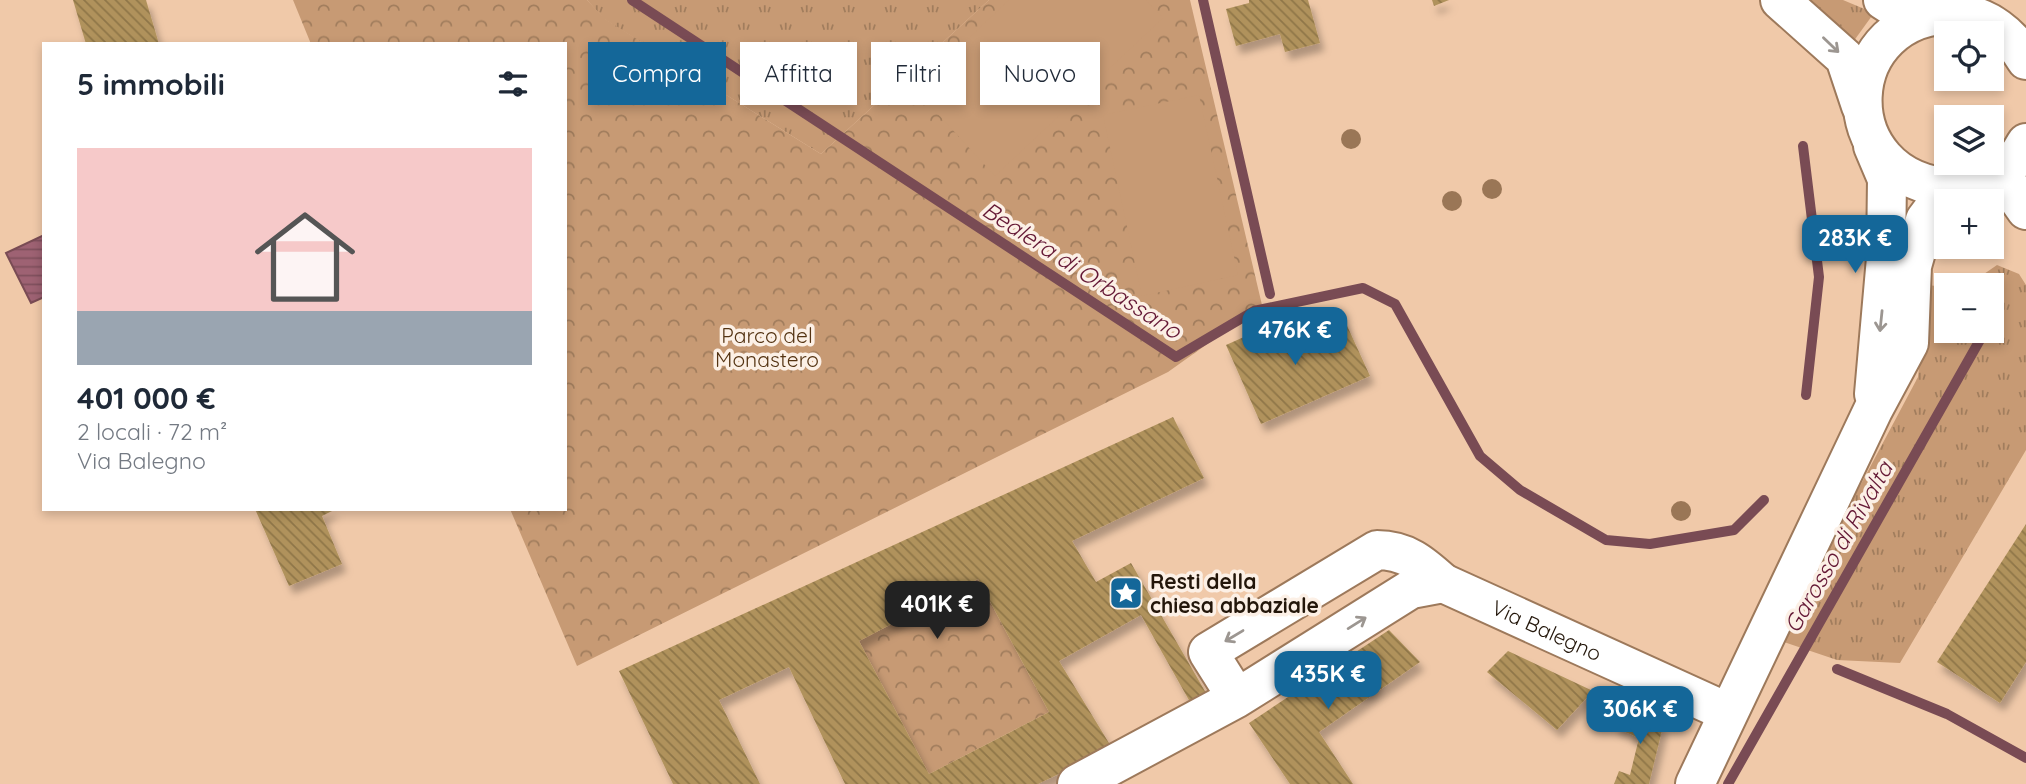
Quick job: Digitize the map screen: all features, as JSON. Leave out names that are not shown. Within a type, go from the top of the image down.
[{"type":"main road","points":[[1780,0],[1845,58],[1887,179],[1886,258],[1873,410]]},
{"type":"main road","points":[[1966,14],[2005,0]]},
{"type":"main road","points":[[1996,175],[1981,183],[1959,188],[1930,187],[1904,176],[1883,158],[1865,120],[1864,79],[1874,54],[1892,34],[1899,10],[1966,14],[1994,24],[2017,44],[2026,60]]},
{"type":"main road","points":[[2004,169],[2021,153],[2026,143]]},
{"type":"main road","points":[[2001,175],[2026,210]]},
{"type":"main road","points":[[1695,784],[1873,410],[1909,343],[1912,266],[1925,220],[1940,200],[1959,188]]},
{"type":"main road","name":"Via Balegno","points":[[1237,698],[1208,652],[1377,550],[1401,553],[1420,561],[1443,583],[1727,712]]},
{"type":"main road","points":[[1077,784],[1237,698],[1410,589],[1425,584],[1443,583]]},
{"type":"green space","name":"Parco del Monastero","points":[[293,0],[587,0],[605,19],[642,42],[588,42],[588,105],[726,105],[726,95],[821,154],[874,105],[966,105],[966,42],[943,42],[989,0],[1190,0],[1262,305],[1168,372],[577,666],[511,511],[567,511],[567,42],[310,42]]},
{"type":"green space","points":[[587,0],[989,0],[943,42],[871,42],[871,105],[874,105],[821,154],[742,105],[857,105],[857,42],[740,42],[740,104],[726,95],[726,42],[641,42],[604,19]]},
{"type":"green space","points":[[1009,0],[1146,0],[1163,18],[1100,77],[1100,42],[980,42],[980,105],[1070,105],[995,176],[930,105],[966,105],[965,42]]},
{"type":"green space","points":[[1792,0],[1843,0],[1874,13],[1848,49]]},
{"type":"green space","points":[[1199,95],[1238,275],[1142,296],[1103,115]]},
{"type":"green space","points":[[1997,265],[2019,274],[2026,285],[2026,450],[1900,663],[1837,660],[1778,640],[1918,377],[1927,285],[1934,286],[1934,343],[2004,343],[2004,273],[1985,273]]},
{"type":"green space","points":[[978,579],[1049,712],[929,774],[859,641]]},
{"type":"shaded area","points":[[42,236],[42,298],[31,303],[6,253]]},
{"type":"building","points":[[73,0],[146,0],[158,42],[85,42]]},
{"type":"building","points":[[1249,0],[1308,0],[1320,43],[1285,52],[1280,34],[1236,46],[1226,9],[1249,3]]},
{"type":"building","points":[[1432,0],[1449,0],[1434,6]]},
{"type":"building","points":[[1344,319],[1370,376],[1261,424],[1226,345],[1282,320],[1292,342]]},
{"type":"building","points":[[1173,417],[1204,478],[1072,541],[1096,582],[1131,563],[1210,700],[1194,709],[1141,615],[1059,661],[1112,748],[1038,784],[845,784],[789,667],[719,700],[760,784],[673,784],[619,671]],"holes":[[[978,579],[1049,712],[929,774],[859,641]]]},
{"type":"building","points":[[256,511],[332,511],[322,516],[342,564],[289,586]]},
{"type":"building","points":[[2026,524],[2026,662],[2000,703],[1937,662]]},
{"type":"building","points":[[1389,630],[1420,662],[1319,732],[1353,784],[1290,784],[1249,723]]},
{"type":"building","points":[[1508,651],[1593,691],[1557,730],[1487,672]]},
{"type":"building","points":[[1622,705],[1663,726],[1649,784],[1614,784],[1619,771],[1630,775],[1639,738],[1614,727]]},
{"type":"waterway","name":"Bealera di Orbassano","points":[[632,0],[1176,357],[1254,311],[1363,288],[1395,304],[1480,456],[1520,490],[1606,540],[1650,544],[1734,530],[1764,500]]},
{"type":"waterway","points":[[1203,0],[1270,294]]},
{"type":"waterway","name":"Bealera di Orbassano","points":[[1803,146],[1819,277],[1806,395]]},
{"type":"waterway","points":[[1276,315],[1282,336]]},
{"type":"waterway","name":"Garosso di Rivalta","points":[[1728,784],[1978,343]]},
{"type":"waterway","points":[[1837,669],[1947,714],[2026,758]]},
{"type":"place","name":"Resti della chiesa abbaziale","points":[[1126,593]]}]
